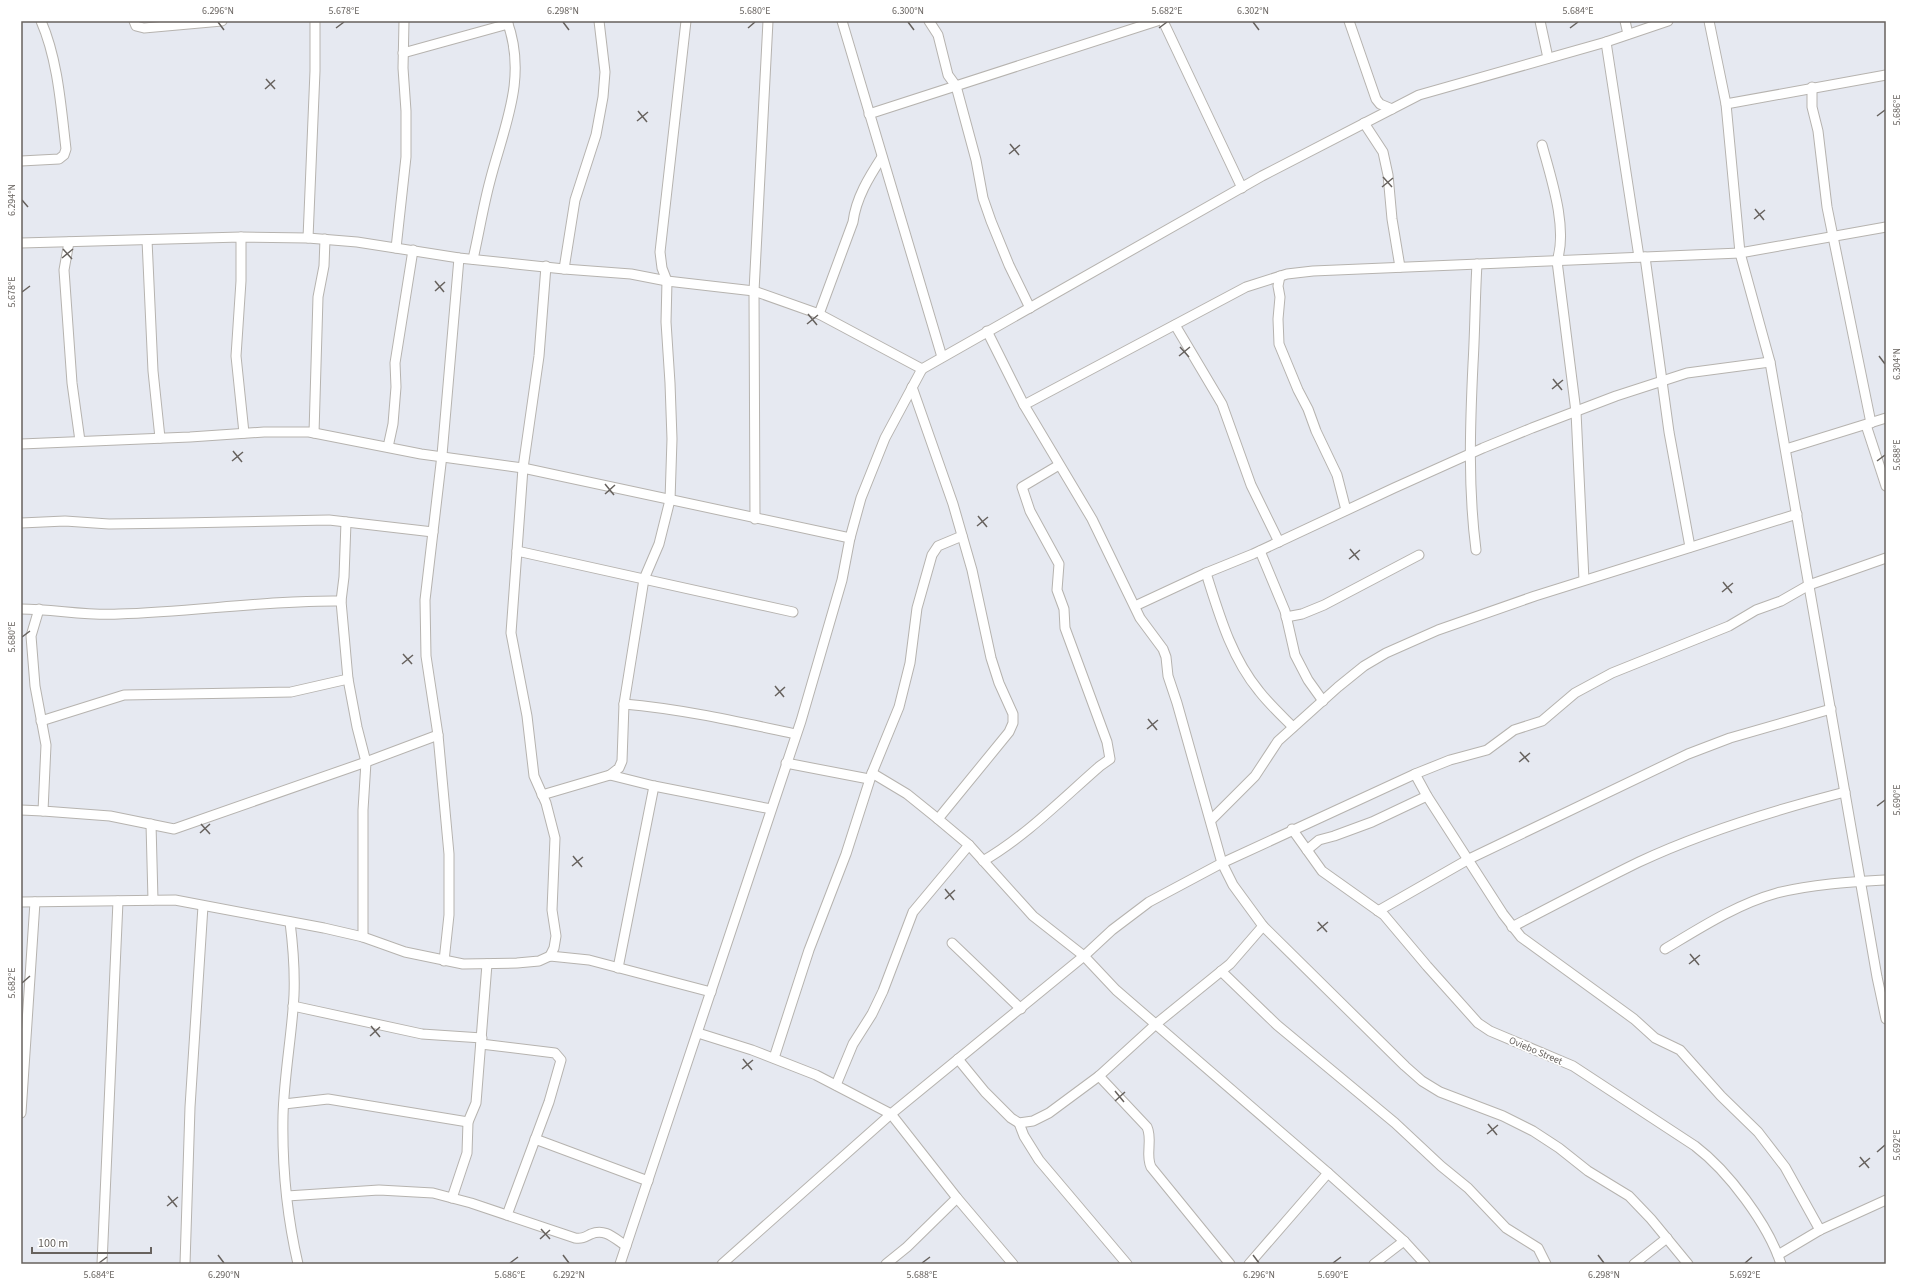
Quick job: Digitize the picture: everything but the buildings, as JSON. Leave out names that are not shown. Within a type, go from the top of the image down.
[{"type":"street","points":[[21,161],[59,159],[64,155],[66,149],[61,106],[50,45],[41,21]]},
{"type":"street","points":[[134,21],[136,26],[144,28],[222,21]]},
{"type":"street","points":[[308,238],[316,71],[315,21]]},
{"type":"street","points":[[396,248],[406,157],[406,111],[403,52],[404,21]]},
{"type":"street","points":[[564,269],[575,200],[596,135],[603,97],[605,72],[599,21]]},
{"type":"street","points":[[542,795],[610,775],[619,768],[622,761],[624,704],[644,578],[658,544],[670,500],[672,439],[666,322],[667,281],[662,268],[660,252],[686,21]]},
{"type":"street","points":[[755,519],[754,291],[768,21]]},
{"type":"street","points":[[842,21],[942,357]]},
{"type":"street","points":[[929,21],[938,35],[948,75],[956,86],[976,160],[983,198],[990,221],[1030,308]]},
{"type":"street","points":[[869,114],[1157,21],[1242,188]]},
{"type":"street","points":[[1349,21],[1376,99],[1380,104],[1392,109]]},
{"type":"street","points":[[1540,21],[1548,58]]},
{"type":"street","points":[[1624,21],[1628,34]]},
{"type":"street","points":[[620,1264],[698,1033],[786,763],[802,721],[842,580],[850,538],[861,498],[882,446],[922,368],[1242,188],[1419,95],[1606,42],[1668,21]]},
{"type":"street","points":[[1709,21],[1726,104],[1740,253],[1770,362],[1860,881],[1882,977],[1886,1019]]},
{"type":"street","points":[[403,52],[507,22],[515,50],[517,72],[511,104],[490,182],[473,259]]},
{"type":"street","points":[[1606,42],[1642,257],[1669,432],[1690,547]]},
{"type":"street","points":[[1726,104],[1812,87],[1886,75]]},
{"type":"street","points":[[1812,87],[1812,107],[1818,131],[1827,207],[1834,236],[1869,424],[1886,486]]},
{"type":"street","points":[[1364,123],[1383,152],[1388,175],[1392,219],[1400,267]]},
{"type":"street","points":[[1542,145],[1560,224],[1561,250],[1557,261],[1576,412],[1584,580]]},
{"type":"street","points":[[819,314],[853,222],[855,209],[871,175],[882,157]]},
{"type":"street","points":[[1024,405],[1246,287],[1280,276],[1313,271],[1740,253],[1886,227]]},
{"type":"street","points":[[241,237],[241,280],[236,356],[244,433]]},
{"type":"street","points":[[21,243],[241,237],[308,238],[413,250],[459,258],[564,269],[631,274],[667,281],[754,291],[819,314],[922,368]]},
{"type":"street","points":[[147,240],[153,371],[160,438]]},
{"type":"street","points":[[314,433],[318,297],[324,266],[325,240]]},
{"type":"street","points":[[69,242],[64,270],[65,292],[72,383],[80,441]]},
{"type":"street","points":[[388,447],[396,387],[396,364],[413,250]]},
{"type":"street","points":[[444,961],[450,915],[449,854],[438,735],[426,656],[425,600],[442,455],[459,258]]},
{"type":"street","points":[[1476,550],[1471,514],[1470,453],[1477,264]]},
{"type":"street","points":[[546,266],[539,356],[522,468],[511,633],[527,716],[534,776],[546,803],[555,838],[552,910],[556,936],[554,948],[550,956]]},
{"type":"street","points":[[1280,276],[1278,286],[1280,297],[1278,319],[1279,344],[1316,431],[1337,475],[1346,510]]},
{"type":"street","points":[[1175,325],[1222,404],[1251,485],[1261,502],[1279,542]]},
{"type":"street","points":[[987,331],[1024,405],[1092,519],[1140,618],[1163,649],[1166,657],[1168,676],[1211,820],[1222,863],[1233,885],[1263,926],[1386,1049],[1422,1081],[1440,1092],[1503,1116],[1533,1131],[1588,1171],[1629,1196],[1688,1264]]},
{"type":"street","points":[[1135,606],[1206,573],[1260,551],[1470,453],[1576,412],[1687,373],[1770,362]]},
{"type":"street","points":[[912,387],[972,570],[991,658],[999,683],[1013,714],[1013,723],[1009,732],[938,819]]},
{"type":"street","points":[[1786,449],[1886,418]]},
{"type":"street","points":[[21,444],[244,433],[314,433],[421,454],[442,455],[522,468],[755,519],[850,538]]},
{"type":"street","points":[[983,861],[1003,850],[1110,759],[1107,742],[1065,628],[1064,609],[1057,590],[1058,564],[1030,511],[1022,487],[1059,465]]},
{"type":"street","points":[[1211,820],[1254,776],[1278,741],[1292,727],[1364,666],[1386,653],[1438,630],[1584,580],[1797,514]]},
{"type":"street","points":[[21,522],[65,521],[109,524],[329,520],[433,532]]},
{"type":"street","points":[[346,522],[344,577],[341,601],[348,679],[357,727],[366,762],[363,810],[363,937]]},
{"type":"street","points":[[774,1058],[809,950],[846,854],[871,776],[899,707],[910,663],[917,608],[932,555],[938,546],[962,536]]},
{"type":"street","points":[[517,551],[793,612]]},
{"type":"street","points":[[1260,551],[1286,617],[1295,655],[1308,680],[1323,701]]},
{"type":"street","points":[[1286,617],[1302,614],[1324,605],[1418,555]]},
{"type":"street","points":[[722,1264],[891,1114],[1021,1009],[1084,956],[1112,930],[1149,902],[1222,863],[1292,829],[1415,774],[1450,760],[1487,750],[1514,730],[1542,721],[1575,693],[1612,673],[1729,626],[1756,610],[1781,601],[1809,585],[1886,558]]},
{"type":"street","points":[[1206,573],[1228,640],[1240,662],[1258,690],[1292,727]]},
{"type":"street","points":[[21,609],[117,615],[191,610],[260,603],[341,601]]},
{"type":"street","points":[[39,609],[32,636],[35,686],[46,746],[43,811]]},
{"type":"street","points":[[41,721],[124,695],[291,692],[348,679]]},
{"type":"street","points":[[624,704],[649,706],[701,715],[796,734]]},
{"type":"street","points":[[1378,911],[1469,859],[1688,754],[1730,738],[1831,709]]},
{"type":"street","points":[[21,810],[110,816],[174,829],[366,762],[438,735]]},
{"type":"street","points":[[786,763],[871,776],[907,794],[969,845],[1033,916],[1084,956],[1116,990],[1328,1173],[1404,1241],[1426,1264]]},
{"type":"street","points":[[1415,774],[1427,796],[1512,927],[1521,937],[1634,1019],[1655,1038],[1680,1050],[1721,1096],[1758,1132],[1785,1167],[1820,1230]]},
{"type":"street","points":[[610,775],[654,786],[771,808]]},
{"type":"street","points":[[618,968],[654,786]]},
{"type":"street","points":[[1512,927],[1640,862],[1703,835],[1776,809],[1845,792]]},
{"type":"street","points":[[1307,850],[1319,840],[1366,824],[1427,796]]},
{"type":"street","points":[[151,824],[153,900]]},
{"type":"street","name":"Oviebo Street","points":[[1292,829],[1322,872],[1378,911],[1395,927],[1427,966],[1478,1023],[1490,1031],[1573,1066],[1703,1153],[1742,1196],[1775,1245],[1780,1260]]},
{"type":"street","points":[[836,1085],[854,1044],[872,1014],[883,991],[913,912],[969,845]]},
{"type":"street","points":[[1665,949],[1709,923],[1759,899],[1778,893],[1860,881],[1886,880]]},
{"type":"street","points":[[21,902],[175,900],[363,937],[406,952],[444,961],[463,964],[487,964],[539,961],[550,956],[589,960],[711,992]]},
{"type":"street","points":[[102,1264],[118,901]]},
{"type":"street","points":[[21,1113],[35,902]]},
{"type":"street","points":[[185,1264],[190,1107],[203,906]]},
{"type":"street","points":[[290,922],[294,954],[292,1006],[284,1104],[284,1175],[292,1238],[298,1264]]},
{"type":"street","points":[[958,1059],[985,1092],[1011,1118],[1020,1123],[1033,1121],[1048,1113],[1099,1076],[1156,1024],[1238,956],[1263,926]]},
{"type":"street","points":[[952,943],[1021,1009]]},
{"type":"street","points":[[452,1198],[467,1153],[468,1122],[476,1103],[487,964]]},
{"type":"street","points":[[1221,971],[1277,1025],[1395,1123],[1441,1166],[1468,1188],[1506,1228],[1538,1248],[1546,1264]]},
{"type":"street","points":[[292,1006],[422,1034],[481,1041],[555,1053],[559,1056],[561,1060],[535,1139],[507,1215]]},
{"type":"street","points":[[698,1033],[774,1058],[816,1074],[891,1114],[957,1198],[1011,1263]]},
{"type":"street","points":[[1099,1076],[1147,1128],[1150,1138],[1148,1161],[1151,1167],[1230,1264]]},
{"type":"street","points":[[284,1104],[328,1099],[468,1122]]},
{"type":"street","points":[[1020,1123],[1024,1136],[1039,1160],[1127,1264]]},
{"type":"street","points":[[535,1139],[648,1181]]},
{"type":"street","points":[[1249,1264],[1294,1215],[1328,1173]]},
{"type":"street","points":[[287,1196],[379,1190],[433,1192],[575,1238],[581,1239],[597,1232],[608,1233],[626,1246]]},
{"type":"street","points":[[886,1264],[907,1247],[957,1198]]},
{"type":"street","points":[[1780,1260],[1820,1230],[1886,1200]]},
{"type":"street","points":[[1634,1264],[1667,1238]]},
{"type":"street","points":[[1374,1264],[1404,1241]]}]
